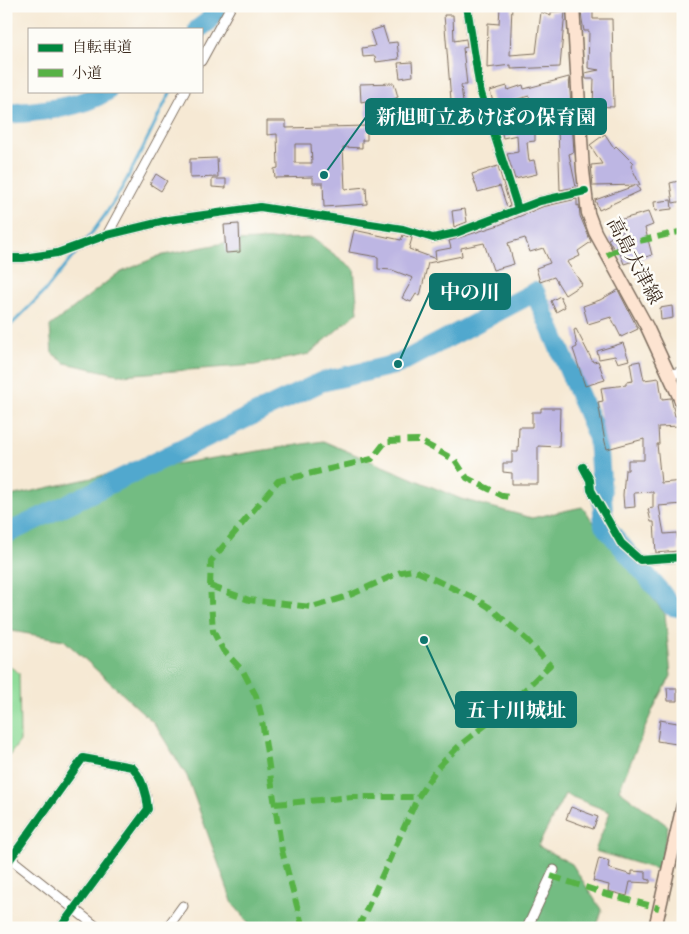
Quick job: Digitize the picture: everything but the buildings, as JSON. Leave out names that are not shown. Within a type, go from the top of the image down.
[{"type":"main road","name":"高島大津線","points":[[573,6],[588,213],[595,232],[647,327],[683,405]]},
{"type":"main road","points":[[655,928],[683,805]]},
{"type":"street","points":[[202,59],[231,6]]},
{"type":"street","points":[[467,6],[480,90],[486,101],[518,209]]},
{"type":"street","points":[[107,235],[184,92]]},
{"type":"street","points":[[6,258],[23,258],[57,253],[107,235],[168,220],[260,207],[403,229],[433,238],[456,233],[540,201],[585,191]]},
{"type":"street","points":[[670,374],[683,372]]},
{"type":"street","points":[[582,468],[590,480],[591,490],[621,543],[640,560],[683,557]]},
{"type":"street","points":[[60,928],[74,910],[148,809],[148,798],[137,772],[132,767],[83,758],[9,862],[74,910],[98,928]]},
{"type":"street","points":[[527,928],[554,870]]},
{"type":"street","points":[[167,928],[183,906]]},
{"type":"green space","points":[[312,238],[354,269],[358,312],[309,354],[255,365],[121,375],[65,363],[52,353],[50,326],[117,274],[159,256],[234,241]]},
{"type":"green space","points":[[323,441],[461,499],[532,518],[582,507],[665,614],[671,676],[653,709],[619,790],[668,826],[659,870],[595,851],[610,812],[565,794],[538,846],[572,864],[602,911],[596,928],[253,928],[233,904],[187,776],[154,723],[64,640],[6,630],[6,497],[105,475]]},
{"type":"green space","points":[[6,664],[19,673],[20,741],[6,760]]},
{"type":"waterway","points":[[199,28],[209,21],[217,6]]},
{"type":"waterway","points":[[202,33],[209,21]]},
{"type":"waterway","points":[[6,114],[71,105],[84,102],[105,92]]},
{"type":"waterway","points":[[86,240],[111,206],[122,187],[170,92]]},
{"type":"waterway","points":[[6,330],[45,291],[79,249]]},
{"type":"waterway","points":[[6,534],[321,382],[398,364],[535,292],[598,438],[604,525],[672,606],[683,608]]},
{"type":"marked path","points":[[607,255],[631,243],[683,231]]},
{"type":"marked path","points":[[303,928],[282,851],[261,714],[256,696],[243,671],[223,650],[213,631],[210,586],[211,561],[278,481],[372,459],[386,441],[418,440],[455,460],[467,478],[503,496],[509,497]]},
{"type":"marked path","points":[[210,586],[249,600],[312,607],[348,596],[401,572],[414,570],[489,607],[527,640],[550,665],[501,713],[460,745],[437,768],[418,797],[358,928]]},
{"type":"marked path","points":[[275,804],[353,797],[418,797]]},
{"type":"marked path","points":[[551,876],[603,893],[659,908]]},
{"type":"cycle path","points":[[467,6],[480,90],[518,209]]},
{"type":"cycle path","points":[[6,258],[23,258],[57,253],[107,235],[169,220],[260,207],[403,229],[433,238],[456,233],[540,201],[585,191]]},
{"type":"cycle path","points":[[583,467],[590,480],[591,490],[621,543],[640,560],[683,557]]},
{"type":"cycle path","points":[[6,865],[83,758],[132,767],[136,771],[143,786],[148,809],[60,928]]},
{"type":"place","name":"新旭町立あけぼの保育園","points":[[324,175]]},
{"type":"place","name":"中の川","points":[[398,364]]},
{"type":"place","name":"五十川城址","points":[[424,640]]}]
